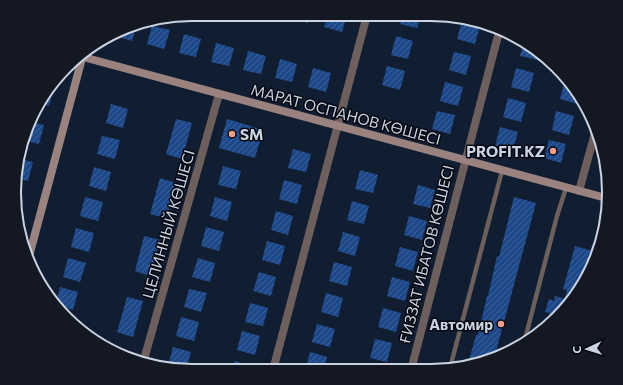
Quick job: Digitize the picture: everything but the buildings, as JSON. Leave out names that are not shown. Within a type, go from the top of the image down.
[{"type":"street","points":[[275,364],[365,21]]},
{"type":"street","name":"ҒИЗЗАТ ИБАТОВ КӨШЕСІ","points":[[414,364],[498,35]]},
{"type":"street","name":"МАРАТ ОСПАНОВ КӨШЕСІ","points":[[88,56],[219,94],[602,197]]},
{"type":"street","points":[[31,250],[79,64]]},
{"type":"street","name":"ЦЕЛИННЫЙ КӨШЕСІ","points":[[145,357],[219,94]]},
{"type":"street","points":[[579,191],[594,140]]},
{"type":"lane","points":[[451,363],[502,171]]},
{"type":"lane","points":[[526,335],[557,216],[566,188]]},
{"type":"place","name":"SM","points":[[232,134]]},
{"type":"place","name":"PROFIT.KZ","points":[[553,151]]},
{"type":"place","name":"Автомир","points":[[501,324]]}]
